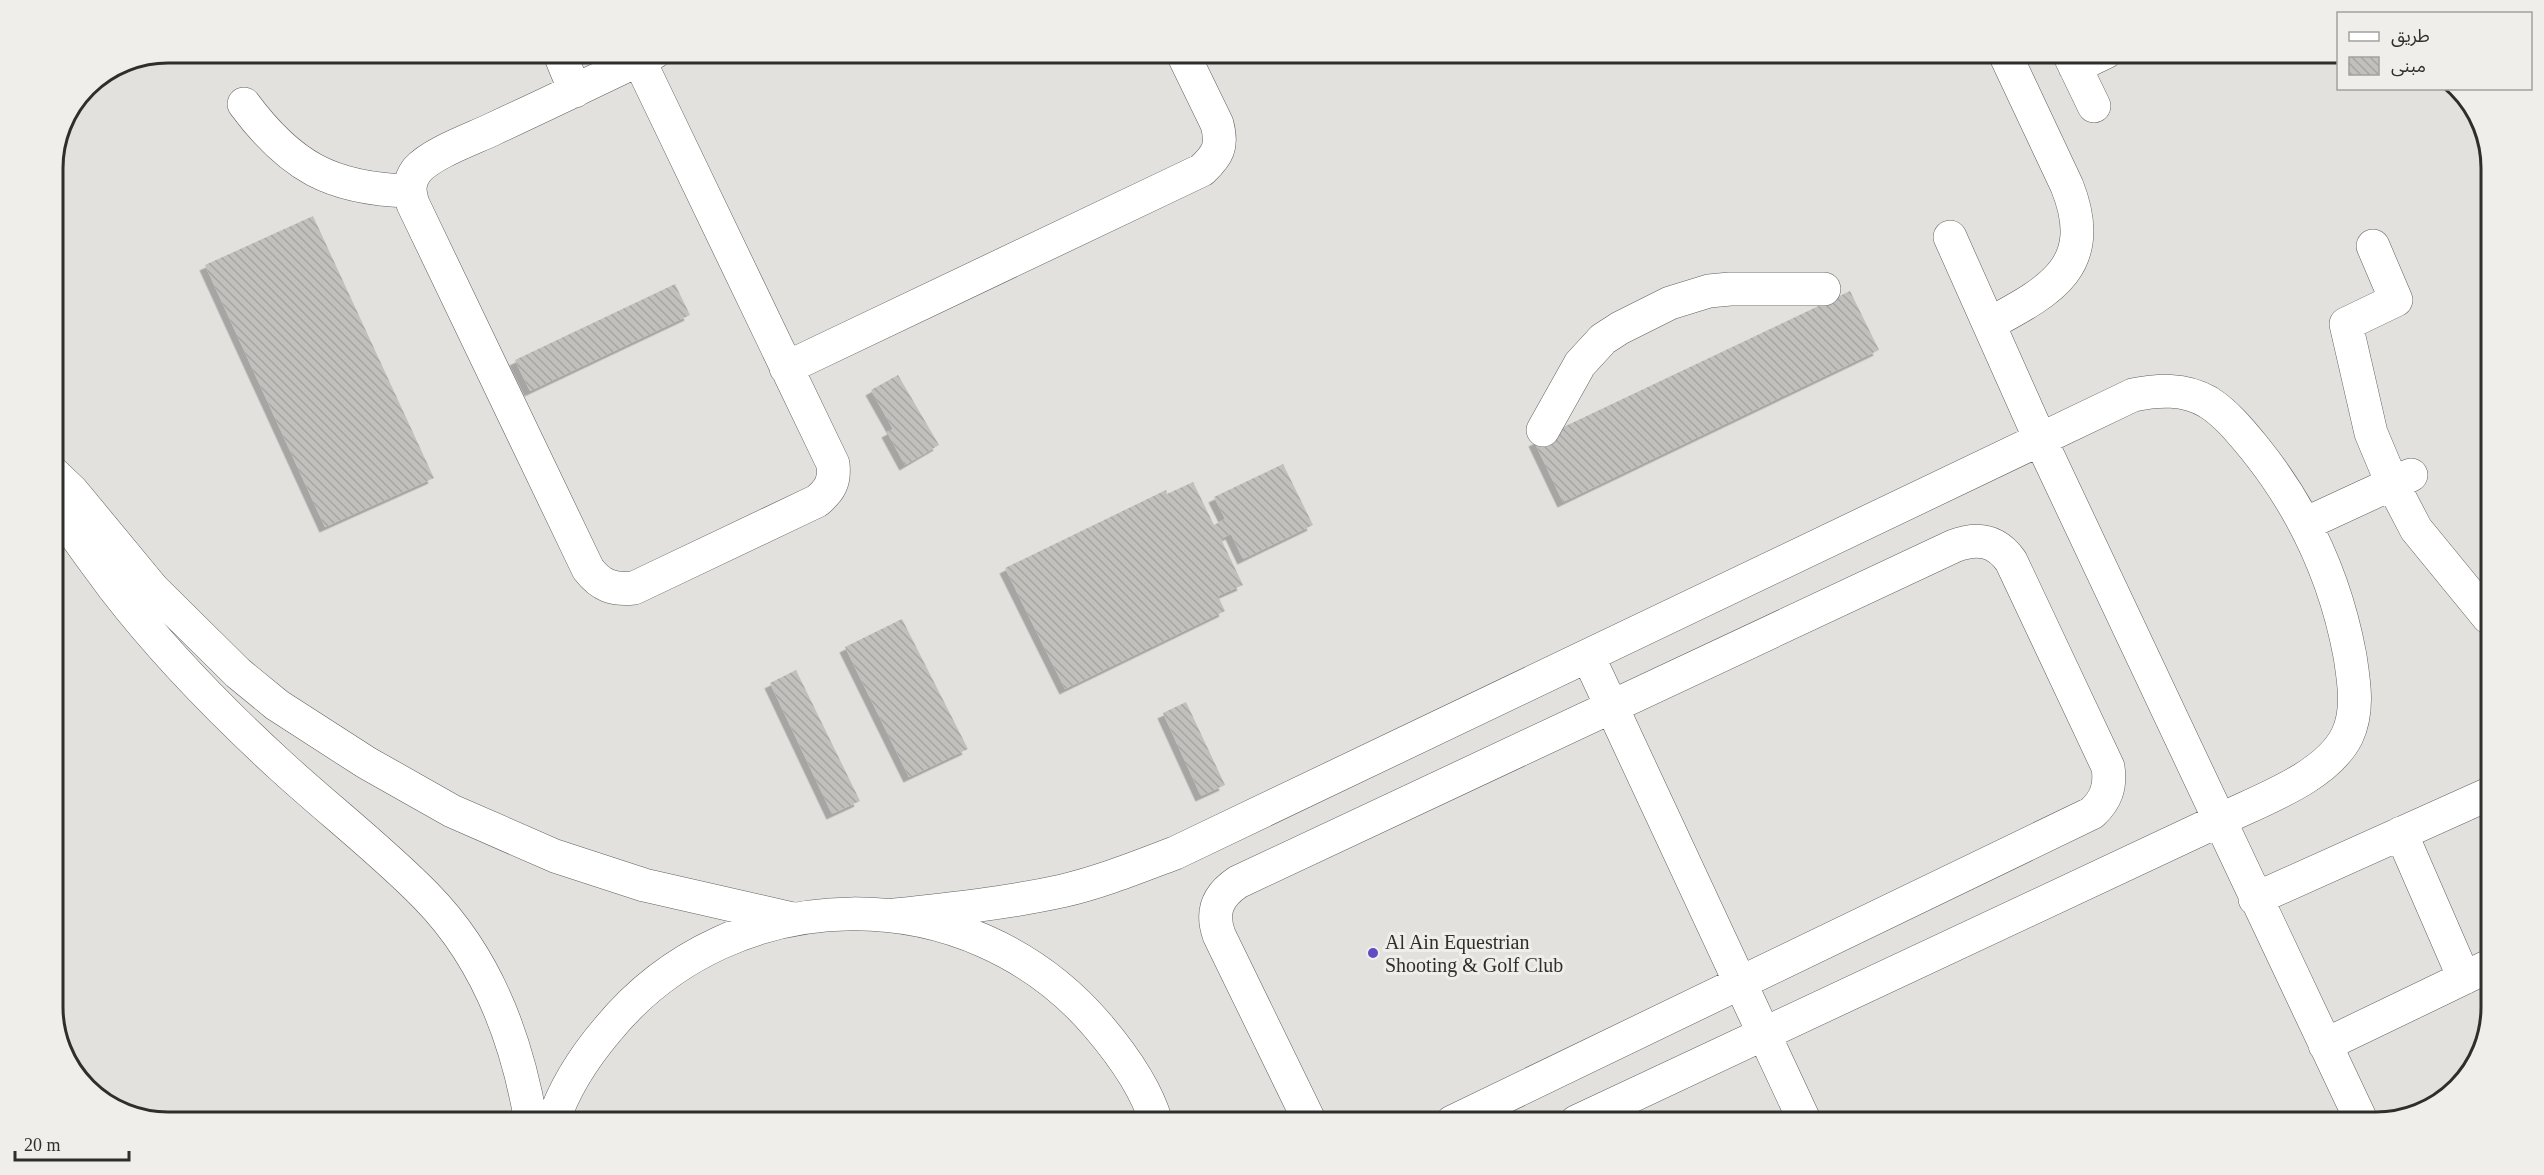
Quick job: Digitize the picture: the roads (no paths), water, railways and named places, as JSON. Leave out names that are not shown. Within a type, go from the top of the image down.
[{"type":"street","points":[[563,63],[574,91]]},
{"type":"street","points":[[632,63],[424,164],[411,180],[409,190],[413,204],[588,569],[606,586],[618,589],[634,588],[817,501],[827,493],[832,485],[833,464],[786,368],[650,63]]},
{"type":"street","points":[[786,368],[1202,170],[1214,159],[1221,148],[1220,136],[1217,124],[1187,63]]},
{"type":"street","points":[[1989,324],[2037,298],[2055,284],[2068,265],[2075,248],[2078,228],[2075,206],[2067,186],[2009,63]]},
{"type":"street","points":[[2073,63],[2094,106]]},
{"type":"street","points":[[244,104],[271,138],[287,153],[314,171],[344,183],[376,190],[409,190]]},
{"type":"street","points":[[1950,237],[2040,439],[2357,1112]]},
{"type":"street","points":[[2373,246],[2396,300],[2346,324],[2370,433],[2416,529],[2481,608]]},
{"type":"street","points":[[1543,430],[1580,364],[1598,344],[1620,328],[1670,303],[1709,291],[1824,289]]},
{"type":"street","points":[[556,1112],[587,1055],[627,1006],[676,966],[732,937],[793,919],[844,913],[895,915],[978,906],[1063,891],[1154,861],[1175,853],[2133,395],[2158,390],[2186,393],[2207,402],[2227,417],[2270,468],[2305,524],[2335,595],[2354,679],[2355,710],[2347,736],[2332,759],[2308,776],[2220,820],[1597,1112]]},
{"type":"street","points":[[63,482],[153,589],[231,666],[277,705],[367,763],[452,811],[555,856],[644,885],[793,919]]},
{"type":"street","points":[[2305,524],[2392,483]]},
{"type":"street","points":[[63,511],[101,570],[180,666],[281,765],[427,897],[453,928],[474,958],[494,996],[521,1070],[529,1112]]},
{"type":"street","points":[[1305,1112],[1214,922],[1219,899],[1226,890],[1238,882],[1968,540],[1982,540],[2005,552],[2108,767],[2110,780],[2102,804],[2092,813],[1473,1112]]},
{"type":"street","points":[[1587,656],[1800,1112]]},
{"type":"street","points":[[2255,899],[2481,798]]},
{"type":"street","points":[[2325,1045],[2478,972],[2401,833]]},
{"type":"street","points":[[895,915],[961,931],[1023,960],[1077,1002],[1121,1054],[1151,1112]]},
{"type":"place","name":"Al Ain Equestrian Shooting & Golf Club","points":[[1373,953]]}]
